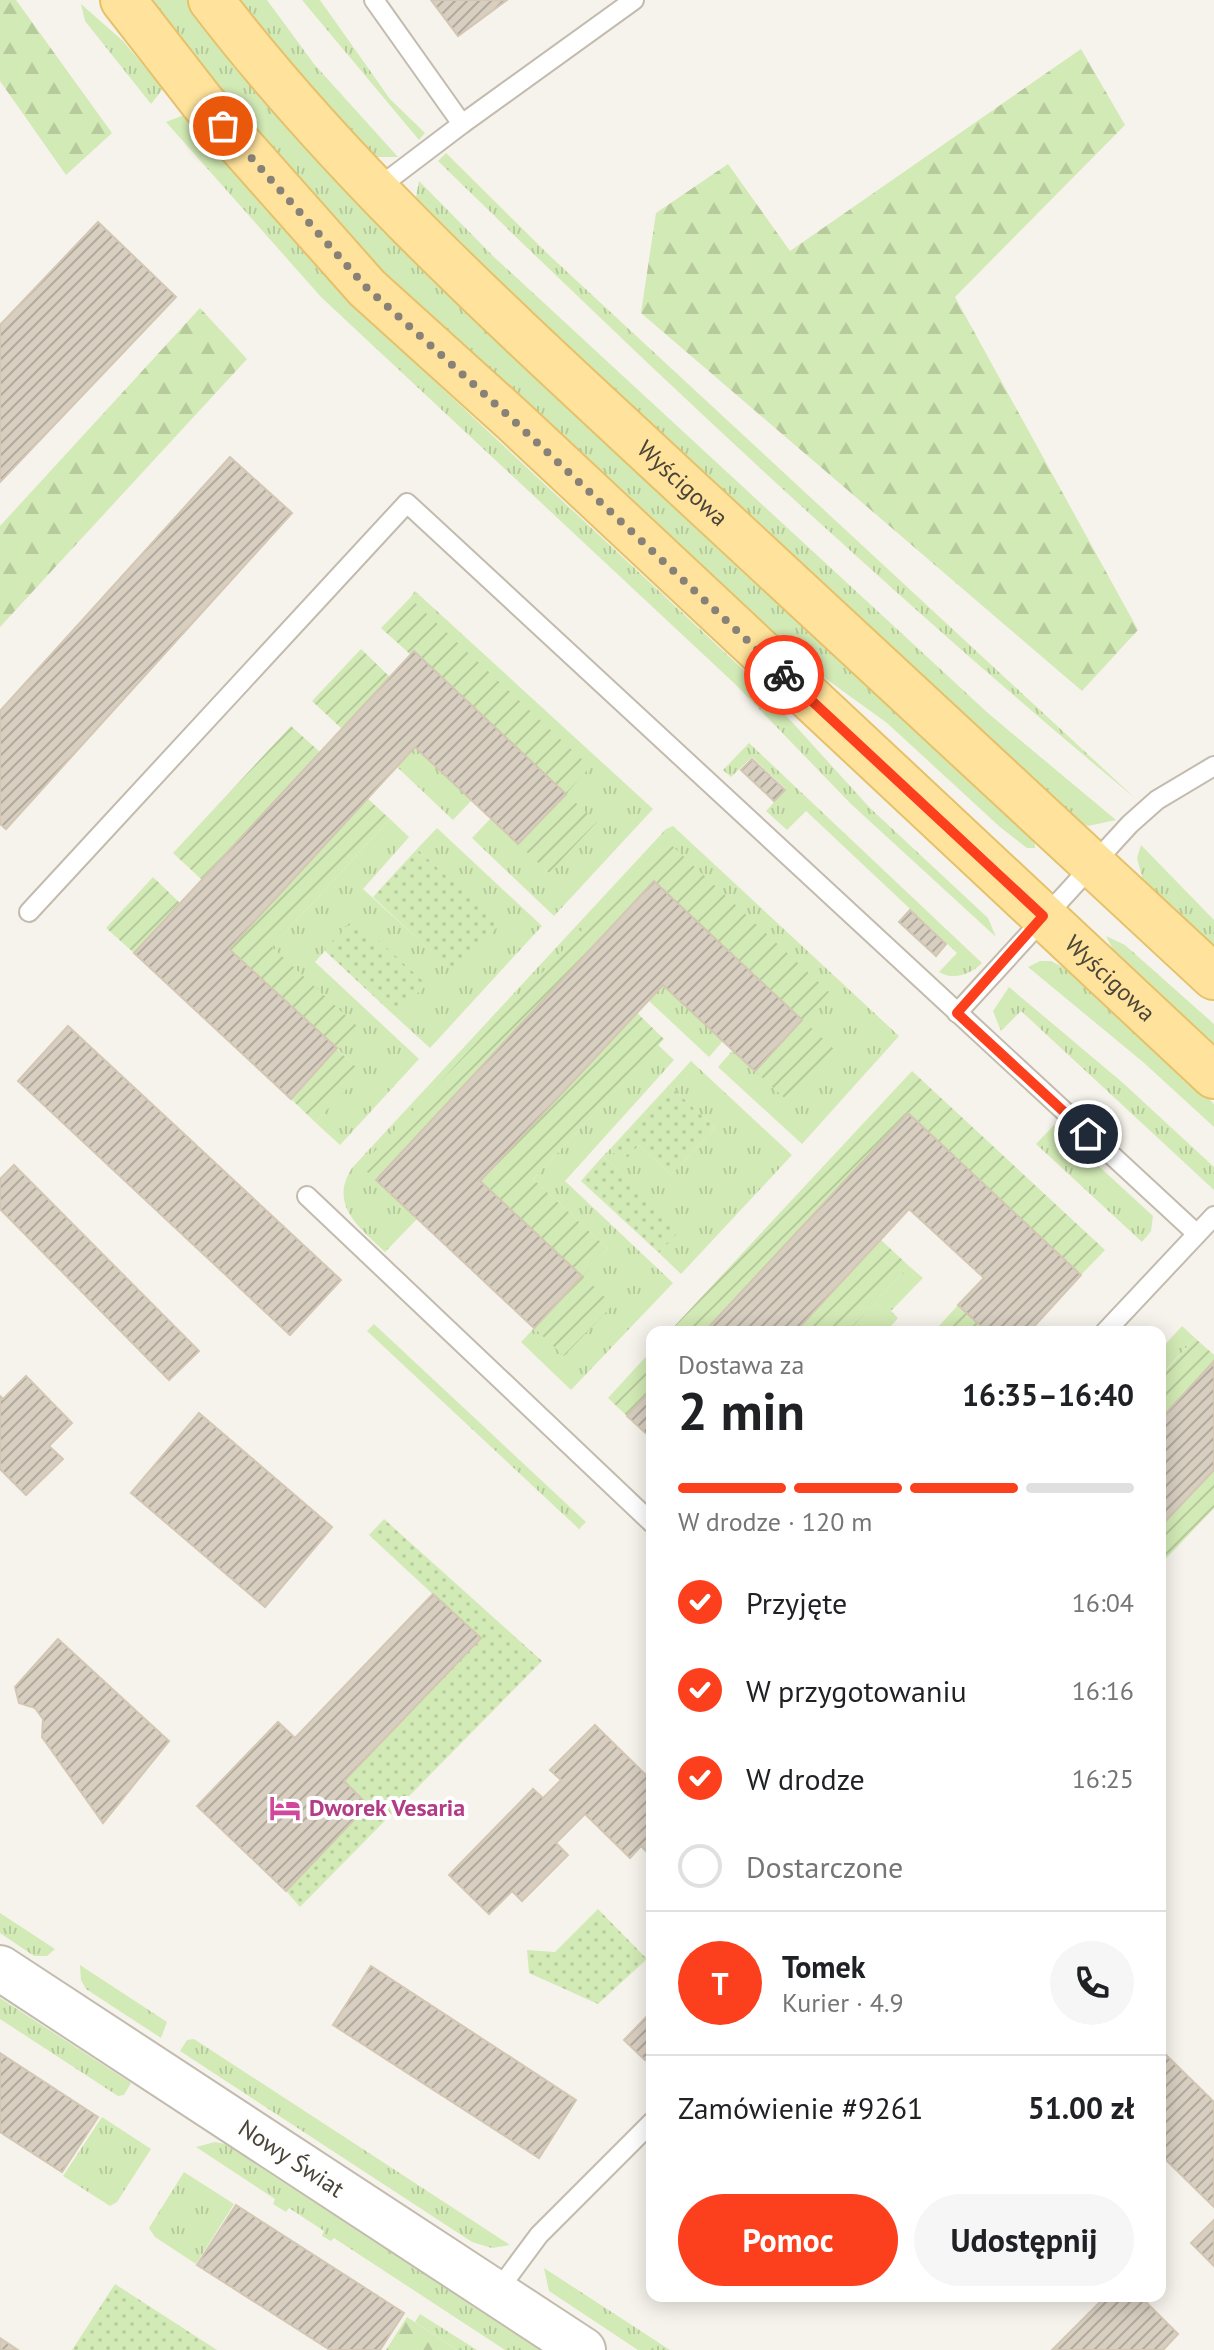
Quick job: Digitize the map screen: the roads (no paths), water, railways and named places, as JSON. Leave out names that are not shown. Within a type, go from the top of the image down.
[{"type":"main road","name":"Wyścigowa","points":[[123,0],[213,114],[367,288],[513,420],[1214,1076]]},
{"type":"main road","name":"Wyścigowa","points":[[211,0],[253,55],[375,190],[566,376],[1214,977]]},
{"type":"street","name":"Nowy Świat","points":[[0,1968],[583,2350]]},
{"type":"lane","points":[[374,0],[462,124]]},
{"type":"lane","points":[[375,190],[634,0]]},
{"type":"lane","points":[[29,912],[407,503],[1197,1234]]},
{"type":"lane","points":[[957,1013],[1043,916],[1157,800],[1214,766]]},
{"type":"lane","points":[[307,1196],[646,1517]]},
{"type":"lane","points":[[1111,1326],[1214,1216]]},
{"type":"lane","points":[[496,2293],[539,2235],[646,2128]]},
{"type":"place","name":"Dworek Vesaria","points":[[285,1808]]}]
